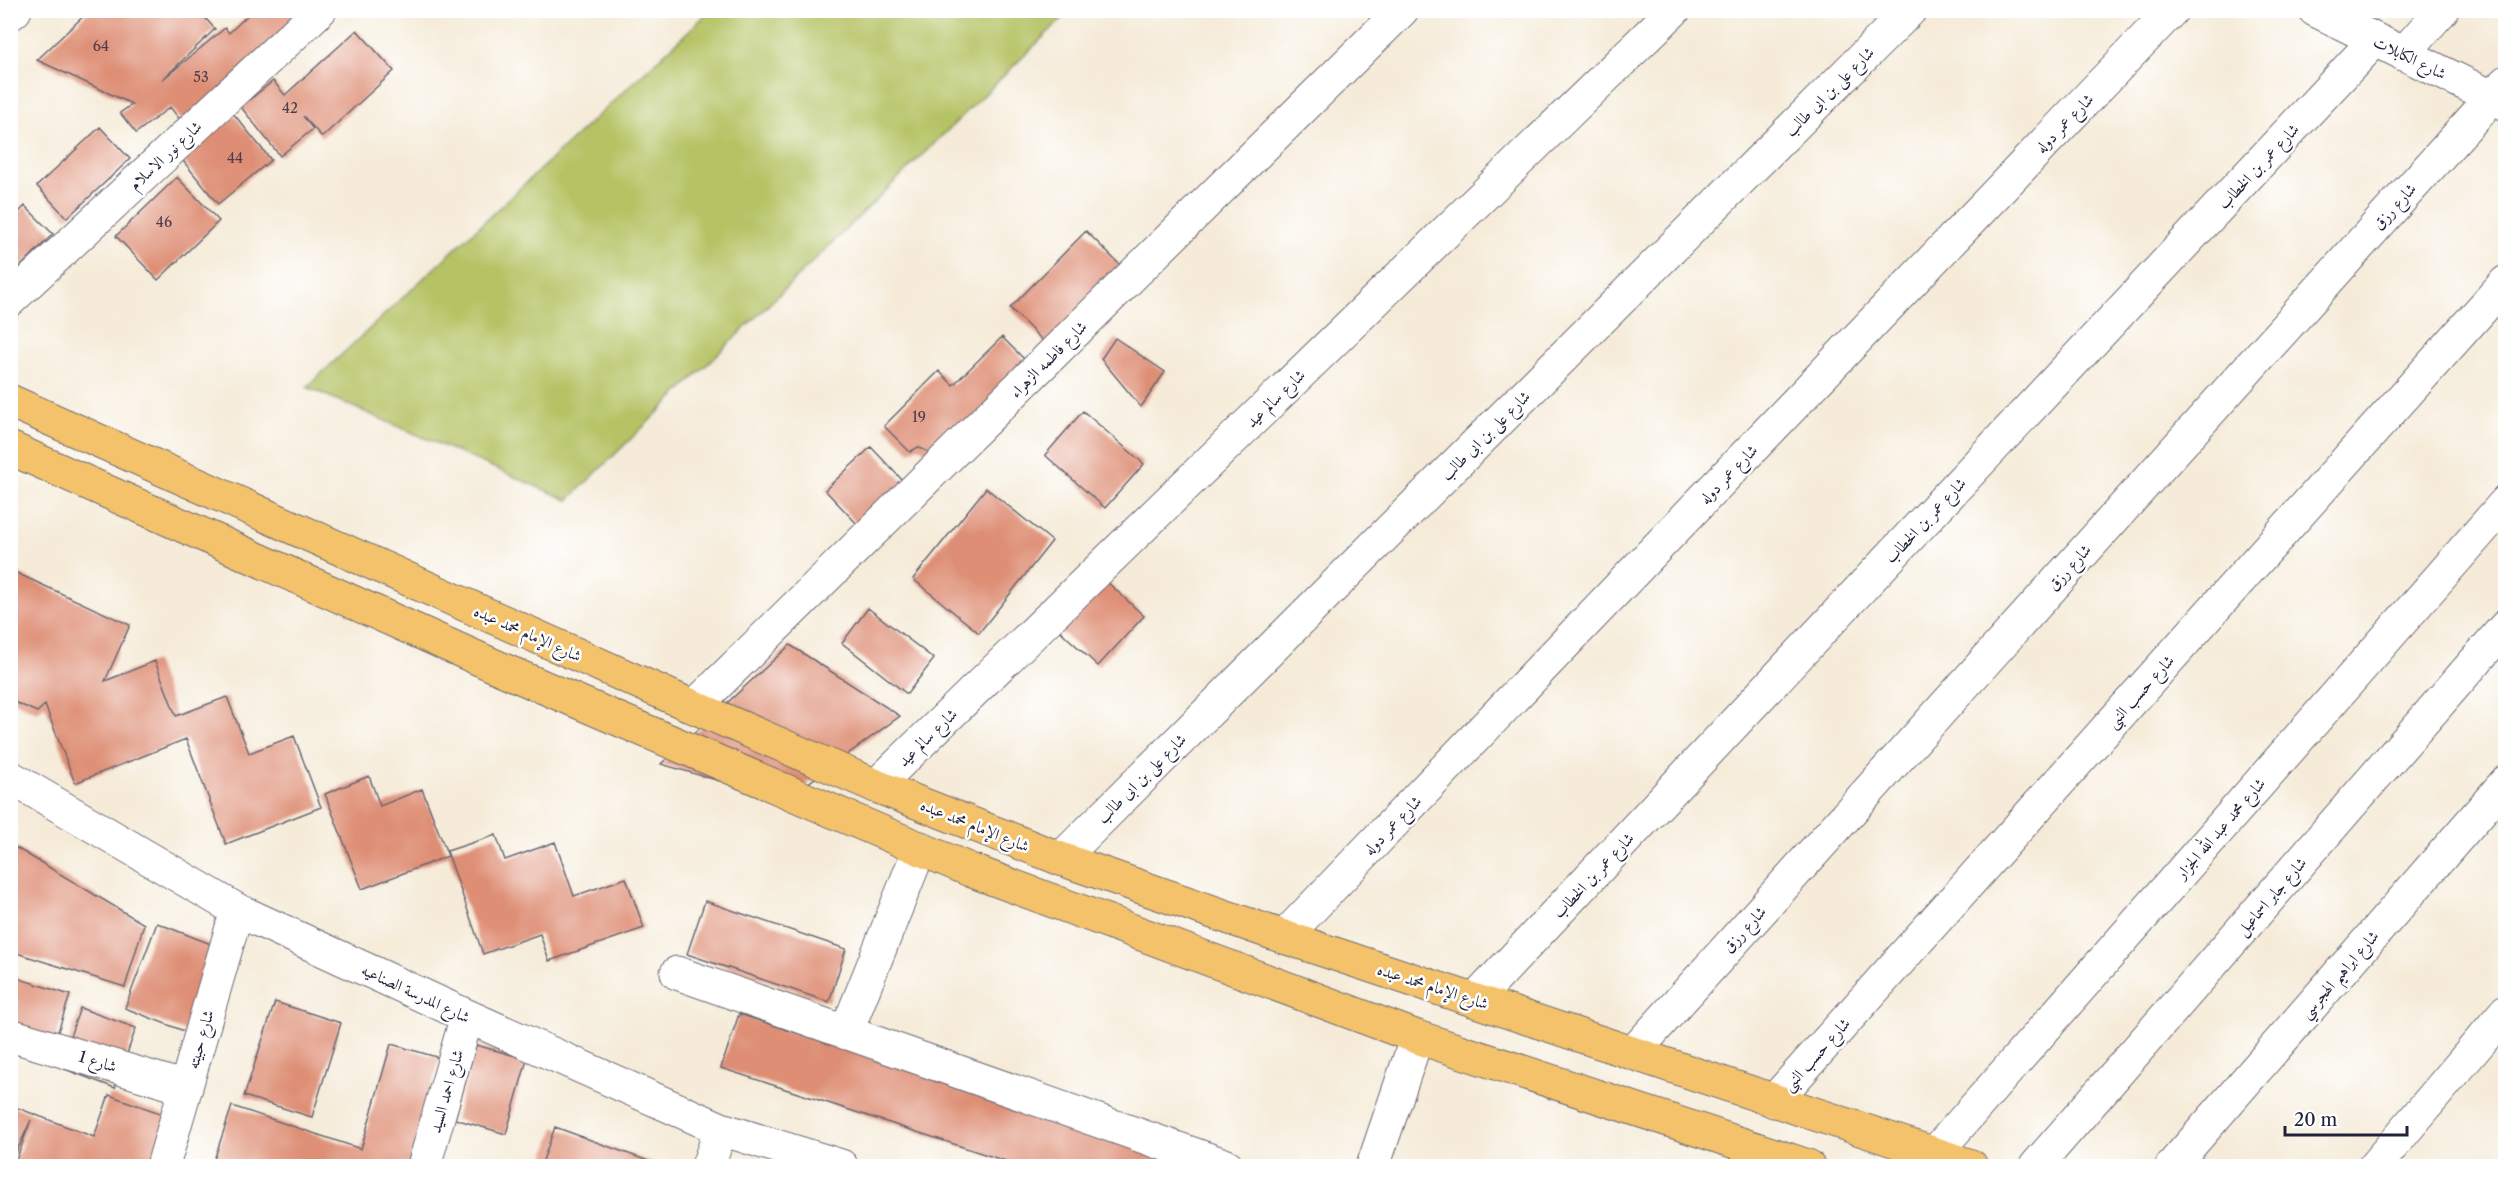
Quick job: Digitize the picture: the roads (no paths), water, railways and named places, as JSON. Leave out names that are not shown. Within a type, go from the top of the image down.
[{"type":"main road","name":"شارع الإمام محمد عبده","points":[[10,401],[694,707],[876,786],[1061,859],[1284,937],[1935,1153],[1971,1167]]},
{"type":"main road","points":[[10,448],[506,670],[970,870],[1417,1037],[1808,1167]]},
{"type":"street","points":[[10,14],[15,10]]},
{"type":"street","name":"شارع نور الاسلام","points":[[10,300],[320,10]]},
{"type":"street","name":"شارع فاطمه الزهراء","points":[[694,707],[1402,10]]},
{"type":"street","name":"شارع سالم عيد","points":[[876,786],[1674,10]]},
{"type":"street","name":"شارع على بن ابى طالب","points":[[1061,859],[1910,10]]},
{"type":"street","name":"شارع عمر دوله","points":[[1284,937],[2172,10]]},
{"type":"street","name":"شارع الكابلات","points":[[2315,10],[2389,47],[2501,94]]},
{"type":"street","name":"شارع عمر بن الخطاب","points":[[1475,1000],[2389,47],[2442,10]]},
{"type":"street","name":"شارع رزق","points":[[1633,1053],[2501,94]]},
{"type":"street","name":"شارع حسب النبى","points":[[1774,1101],[2505,282]]},
{"type":"street","name":"شارع محمد عبد الله الجزار","points":[[1935,1153],[2505,502]]},
{"type":"street","name":"شارع جابر اسماعيل","points":[[2036,1167],[2505,626]]},
{"type":"street","name":"شارع المدرسة الصناعيه","points":[[10,777],[237,910],[467,1016],[721,1128],[841,1167]]},
{"type":"street","name":"شارع ابراهيم الهجرسي","points":[[2172,1167],[2505,782]]},
{"type":"street","points":[[846,1033],[920,848]]},
{"type":"street","name":"شارع حبيته","points":[[164,1167],[237,910]]},
{"type":"street","points":[[677,973],[1227,1167]]},
{"type":"street","points":[[2375,1167],[2505,1011]]},
{"type":"street","name":"شارع احمد السيد","points":[[424,1167],[467,1016]]},
{"type":"street","name":"شارع 1","points":[[10,1035],[186,1088]]},
{"type":"street","points":[[1373,1167],[1417,1037]]},
{"type":"street","points":[[708,1167],[721,1128]]}]
